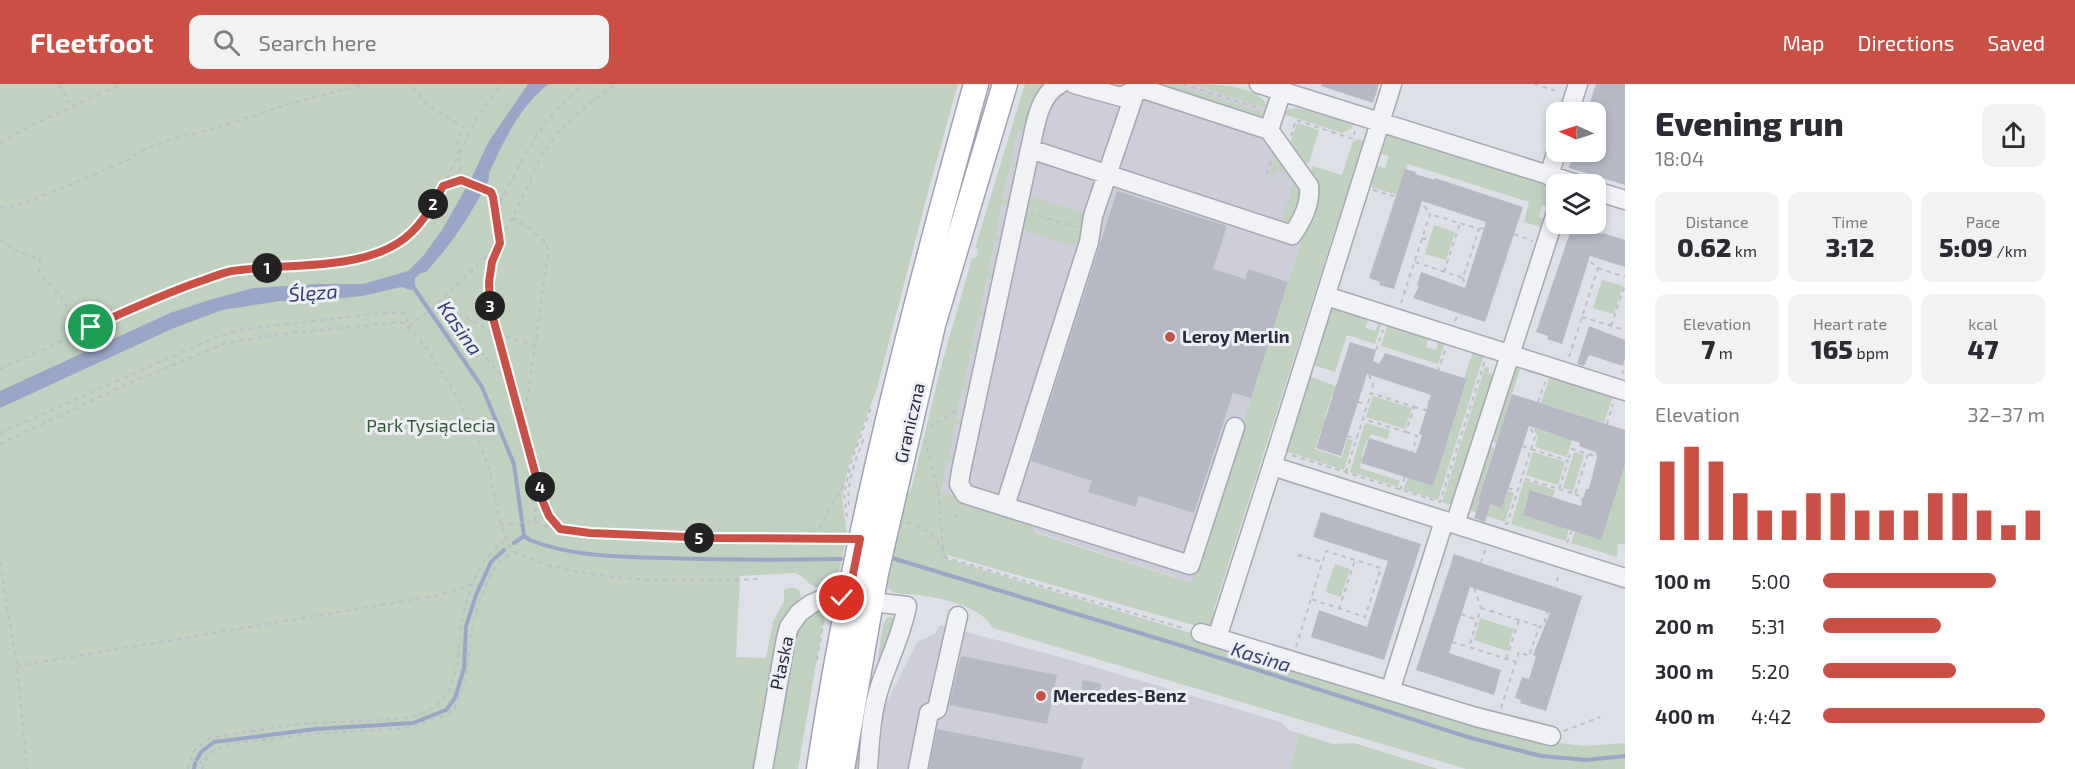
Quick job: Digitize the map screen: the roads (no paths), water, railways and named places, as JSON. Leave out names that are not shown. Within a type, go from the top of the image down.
[{"type":"main road","name":"Graniczna","points":[[842,769],[859,601],[860,539],[914,312],[976,84]]},
{"type":"main road","name":"Graniczna","points":[[819,769],[859,601],[933,325],[1005,84]]},
{"type":"street","points":[[1060,84],[1052,88],[1045,98],[1030,149],[959,484],[965,494],[1190,565],[1235,427]]},
{"type":"street","points":[[1074,84],[1121,97],[1136,87]]},
{"type":"street","points":[[1259,84],[1546,175]]},
{"type":"street","points":[[1392,84],[1272,466],[1209,636],[1497,723],[1548,735]]},
{"type":"street","points":[[1030,149],[1290,241],[1302,223],[1310,195],[1309,186],[1269,130],[1136,87]]},
{"type":"street","points":[[1005,506],[1089,242],[1093,216],[1136,87]]},
{"type":"street","points":[[1269,130],[1282,91]]},
{"type":"street","points":[[1606,193],[1625,200]]},
{"type":"street","points":[[1390,691],[1549,234]]},
{"type":"street","points":[[1326,296],[1509,353],[1620,394]]},
{"type":"street","points":[[1272,466],[1625,578]]},
{"type":"street","name":"Płaska","points":[[763,769],[789,627],[811,604],[827,597],[907,606],[904,622],[877,697],[871,725],[868,769]]},
{"type":"street","points":[[918,769],[929,713],[937,709],[958,616]]},
{"type":"water","name":"Ślęza","points":[[528,84],[549,84],[521,113],[489,173],[489,180],[468,217],[453,240],[426,272],[415,278],[415,287],[411,290],[401,287],[362,296],[303,302],[280,301],[222,310],[174,328],[0,408],[0,391],[170,313],[253,288],[363,284],[408,271],[423,256],[442,230],[470,181],[489,141]]},
{"type":"waterway","name":"Kasina","points":[[412,285],[482,387],[514,464],[524,536],[530,540],[563,550],[615,556],[841,559]]},
{"type":"waterway","points":[[514,543],[524,536]]},
{"type":"waterway","points":[[197,759],[201,752],[214,742],[316,729],[413,723],[446,710],[455,698],[464,668],[466,626],[476,595],[491,562],[504,550]]},
{"type":"waterway","name":"Kasina","points":[[892,558],[1176,644],[1471,738],[1541,756],[1586,760],[1625,756]]},
{"type":"waterway","points":[[194,769],[195,763]]},
{"type":"place","name":"Leroy Merlin","points":[[1170,337]]},
{"type":"place","name":"Mercedes-Benz","points":[[1041,696]]},
{"type":"park label","name":"Park Tysiąclecia","points":[[431,426]]}]
